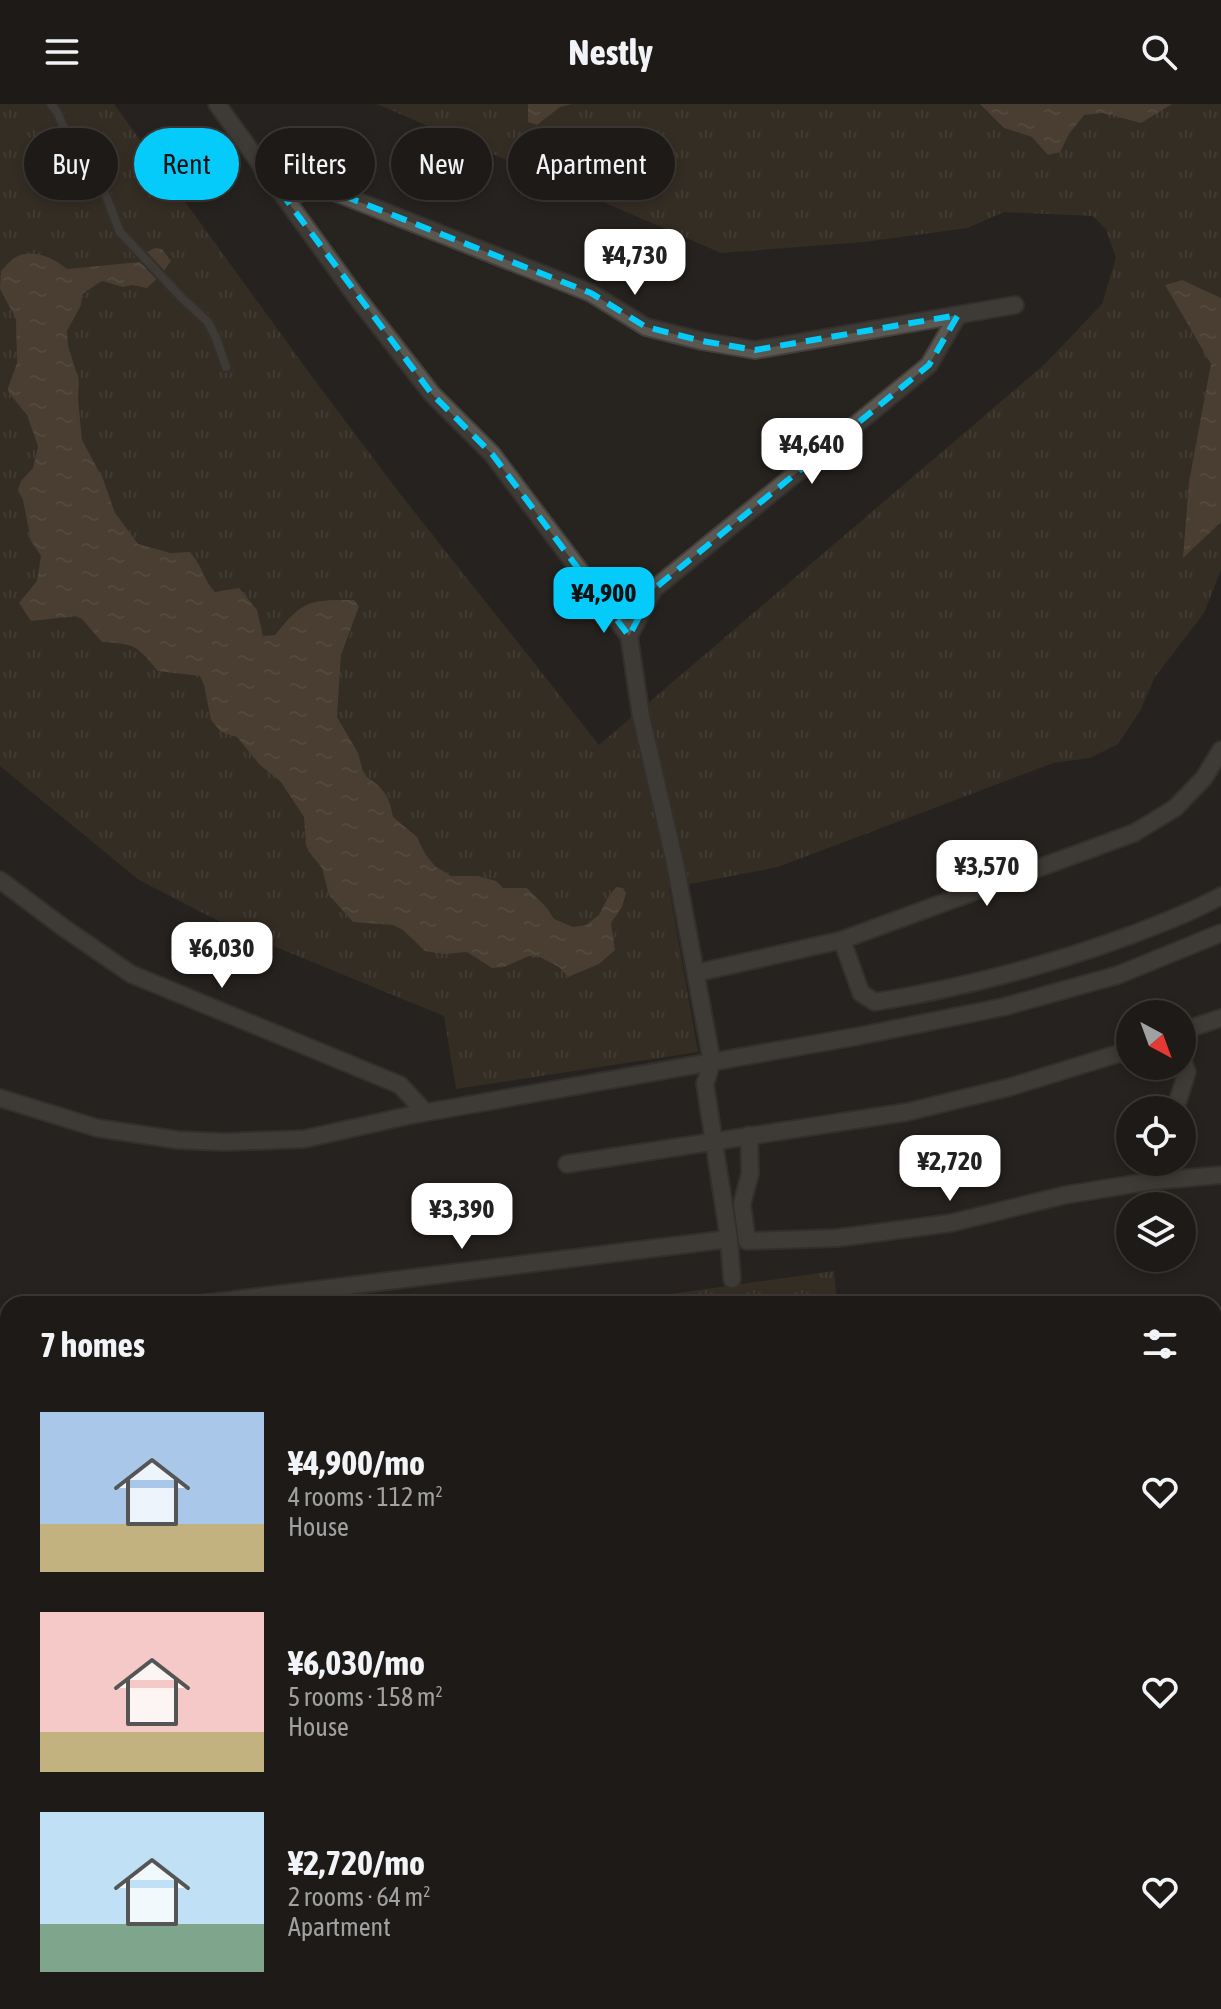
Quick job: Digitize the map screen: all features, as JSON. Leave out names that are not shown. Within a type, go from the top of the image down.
[{"type":"street","points":[[217,104],[255,157]]},
{"type":"street","points":[[286,200],[432,394],[492,454],[629,636],[641,716],[675,863],[712,1062],[705,1084],[729,1239],[732,1279]]},
{"type":"street","points":[[355,200],[591,293],[646,327],[755,350],[1015,305]]},
{"type":"street","points":[[629,636],[654,589],[929,365],[958,315]]},
{"type":"street","points":[[696,973],[842,940],[1134,833],[1175,808],[1220,756]]},
{"type":"street","points":[[0,880],[131,974],[400,1085],[425,1112]]},
{"type":"street","points":[[842,940],[861,993],[875,1002],[928,994],[1082,953],[1195,911],[1221,896]]},
{"type":"street","points":[[2,1105],[97,1128],[178,1140],[304,1139],[425,1112],[859,1036],[1003,1007],[1118,975],[1220,936]]},
{"type":"street","points":[[1196,1026],[1221,1018]]},
{"type":"street","points":[[567,1164],[907,1112],[1010,1087],[1116,1054]]},
{"type":"street","points":[[749,1135],[750,1174],[742,1204],[747,1241],[837,1238],[951,1223],[1065,1195],[1152,1181],[1221,1175]]},
{"type":"street","points":[[1152,1181],[1154,1176]]},
{"type":"street","points":[[265,1296],[729,1239]]},
{"type":"lane","points":[[51,104],[76,155],[104,191],[120,232],[208,322],[226,367]]},
{"type":"highlighted area","points":[[319,186],[591,293],[646,327],[702,341],[755,350],[958,315],[929,365],[654,589],[629,636],[492,454],[432,394],[285,198]]},
{"type":"green space","points":[[0,104],[114,104],[134,132],[134,200],[184,200],[401,495],[599,745],[1045,364],[1102,304],[1116,258],[1106,229],[1093,216],[1004,212],[967,228],[864,242],[721,253],[599,200],[675,200],[675,128],[508,128],[508,161],[492,154],[492,128],[432,128],[377,104],[1221,104],[1221,570],[1204,613],[1155,677],[1140,711],[1118,744],[1090,758],[1053,763],[778,867],[669,888],[698,1052],[456,1089],[444,1016],[244,934],[139,880],[0,766]]},
{"type":"green space","points":[[834,1271],[836,1296],[657,1296]]},
{"type":"water","points":[[528,104],[572,104],[560,107],[537,125],[528,122]]},
{"type":"water","points":[[980,104],[1172,104],[1141,123],[1103,113],[1084,115],[1060,152],[1048,155],[1032,137],[1004,128]]},
{"type":"water","points":[[162,249],[171,261],[162,274],[147,288],[123,287],[102,281],[82,294],[81,305],[67,331],[68,346],[79,381],[82,440],[103,479],[115,513],[138,544],[170,553],[190,552],[215,592],[239,588],[257,610],[263,636],[275,635],[293,614],[309,604],[354,600],[359,606],[341,655],[337,717],[358,753],[364,775],[384,792],[393,817],[417,837],[435,866],[451,876],[478,876],[496,881],[503,888],[527,888],[554,919],[573,927],[586,925],[599,915],[616,887],[623,888],[626,893],[622,907],[611,923],[615,950],[599,964],[568,977],[559,967],[540,957],[529,956],[504,967],[492,968],[467,952],[445,954],[425,951],[403,930],[393,925],[353,922],[329,895],[322,868],[306,845],[304,817],[281,782],[260,765],[237,737],[221,732],[211,720],[200,676],[158,671],[134,648],[102,642],[77,616],[31,621],[19,603],[37,581],[41,556],[31,541],[18,490],[21,481],[33,468],[38,446],[27,415],[9,393],[17,363],[16,319],[0,289],[1,271],[12,259],[23,254],[43,256],[67,269],[140,262],[147,252]]},
{"type":"water","points":[[1182,280],[1221,298],[1221,522],[1183,558],[1189,482],[1211,364],[1165,285]]}]
